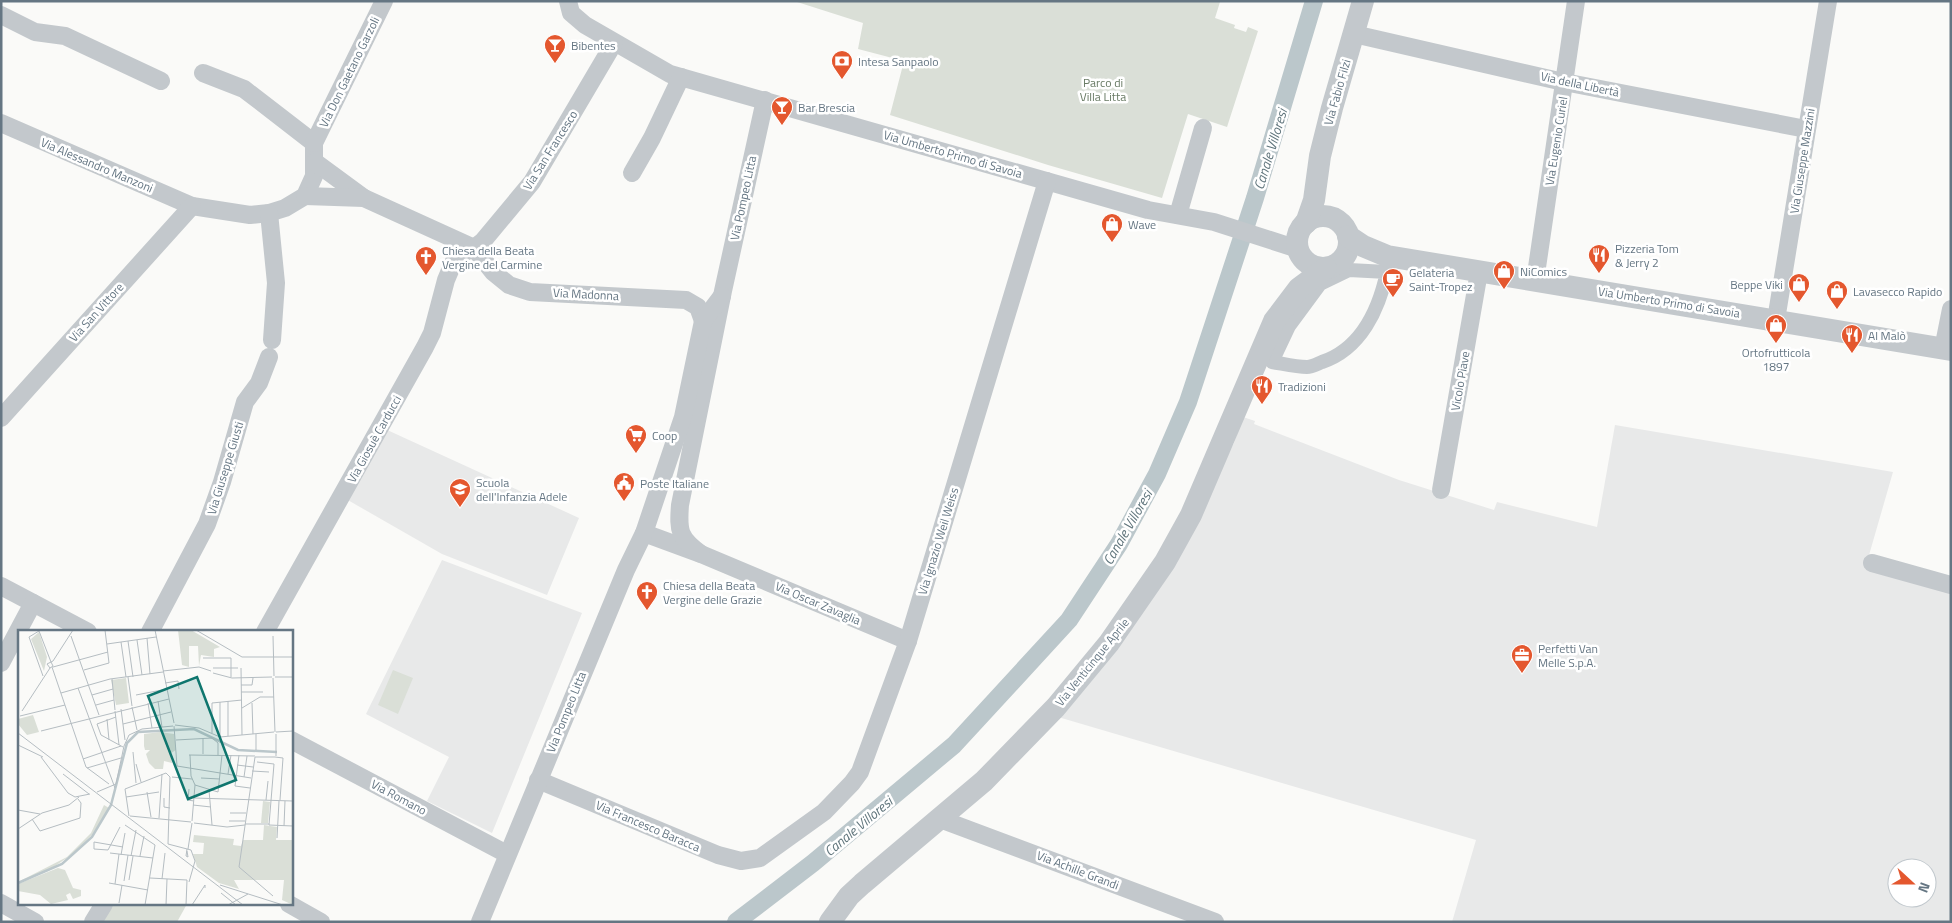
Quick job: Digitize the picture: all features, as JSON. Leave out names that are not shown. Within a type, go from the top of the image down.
[{"type":"street","name":"Via Don Gaetano Garzoli","points":[[314,143],[384,1]]},
{"type":"street","name":"Via Umberto Primo di Savoia","points":[[568,1],[568,7],[575,18],[660,69],[681,77],[1148,210],[1214,222],[1310,256],[1479,272],[1947,350]]},
{"type":"street","name":"Via Fabio Filzi","points":[[1306,223],[1317,184],[1320,156],[1332,108],[1364,1]]},
{"type":"street","name":"Via Eugenio Curiel","points":[[1535,281],[1576,1]]},
{"type":"street","name":"Via Giuseppe Mazzini","points":[[1776,320],[1828,1]]},
{"type":"street","points":[[1,14],[35,32],[65,36],[161,81]]},
{"type":"street","name":"Via della Libertà","points":[[1354,34],[1565,82],[1806,129]]},
{"type":"street","name":"Via San Francesco","points":[[474,248],[483,241],[532,182],[614,43]]},
{"type":"street","points":[[203,73],[244,89],[314,143],[314,176],[305,196]]},
{"type":"street","points":[[632,173],[652,138],[681,77]]},
{"type":"street","name":"Via Pompeo Litta","points":[[480,922],[655,504],[683,417],[709,325],[722,296],[764,100]]},
{"type":"street","name":"Via Alessandro Manzoni","points":[[1,124],[192,206],[250,216],[277,210]]},
{"type":"street","points":[[1178,215],[1203,128]]},
{"type":"street","points":[[315,162],[364,198],[474,248]]},
{"type":"street","name":"Via Ignazio Weil Weiss","points":[[760,858],[824,812],[852,783],[866,756],[908,641],[1047,181]]},
{"type":"street","name":"Via Fabio Filzi","points":[[1317,184],[1321,198],[1332,217]]},
{"type":"street","points":[[277,210],[305,196],[364,198]]},
{"type":"street","name":"Via San Vittore","points":[[3,414],[192,206]]},
{"type":"street","name":"Via Giuseppe Giusti","points":[[151,630],[207,524],[222,482],[245,402],[259,383],[271,348],[276,283],[277,210]]},
{"type":"street","points":[[1318,216],[1332,217],[1343,224],[1348,236],[1347,253],[1310,256],[1298,235],[1306,223],[1318,216]]},
{"type":"street","name":"Via Umberto Primo di Savoia","points":[[1348,236],[1387,264]]},
{"type":"street","name":"Via Madonna","points":[[474,248],[493,272],[509,285],[530,292],[686,300],[698,307],[709,325]]},
{"type":"street","name":"Via Giosuè Carducci","points":[[266,630],[425,347],[432,333],[443,290],[454,261],[460,254],[474,248]]},
{"type":"street","name":"Via Venticinque Aprile","points":[[830,922],[839,908],[862,884],[984,781],[1056,707],[1125,621],[1165,562],[1191,515],[1263,344],[1274,321],[1299,288],[1310,256]]},
{"type":"street","points":[[1387,264],[1382,296],[1371,318],[1355,342],[1332,359],[1309,367],[1272,362],[1289,326],[1320,284],[1349,270],[1387,264]]},
{"type":"street","name":"Vicolo Piave","points":[[1441,490],[1479,272]]},
{"type":"street","points":[[1947,350],[1951,309]]},
{"type":"street","name":"Via Pompeo Litta","points":[[680,512],[709,325]]},
{"type":"street","points":[[655,504],[660,509],[668,512],[680,512]]},
{"type":"street","name":"Via Oscar Zavaglia","points":[[680,512],[679,528],[682,536],[688,544],[701,554]]},
{"type":"street","name":"Via Oscar Zavaglia","points":[[644,533],[701,554],[908,641]]},
{"type":"street","points":[[1872,563],[1951,585]]},
{"type":"street","points":[[1,586],[84,630]]},
{"type":"street","points":[[19,630],[33,603]]},
{"type":"street","points":[[1,664],[18,632]]},
{"type":"street","name":"Via Romano","points":[[292,741],[507,854]]},
{"type":"street","name":"Via Francesco Baracca","points":[[538,780],[718,855],[741,861],[760,858]]},
{"type":"street","name":"Via Achille Grandi","points":[[940,819],[1215,922]]},
{"type":"street","points":[[1,903],[36,922]]},
{"type":"street","points":[[93,922],[103,906]]},
{"type":"street","points":[[292,906],[321,922]]},
{"type":"shaded area","name":"Perfetti Van Melle S.p.A.","points":[[1243,417],[1255,421],[1254,424],[1399,480],[1494,510],[1497,502],[1597,527],[1615,425],[1893,472],[1865,569],[1951,593],[1951,922],[1452,922],[1476,840],[1058,717],[1215,481],[1234,443]]},
{"type":"shaded area","name":"Scuola dell'Infanzia Adele","points":[[385,429],[579,518],[547,595],[442,554],[346,499]]},
{"type":"shaded area","points":[[442,560],[582,613],[492,833],[427,801],[449,757],[366,714]]},
{"type":"green space","name":"Parco di Villa Litta","points":[[794,1],[1223,1],[1220,2],[1215,18],[1235,25],[1234,28],[1246,32],[1248,27],[1258,31],[1227,127],[1188,114],[1162,198],[1048,165],[890,115],[904,61],[858,49],[863,23]]},
{"type":"green space","points":[[393,670],[413,678],[398,714],[378,705]]},
{"type":"green space","points":[[112,906],[186,906],[177,922],[103,922]]},
{"type":"waterway","name":"Canale Villoresi","points":[[736,922],[813,863],[954,745],[1069,620],[1119,544],[1157,474],[1188,402],[1255,198],[1314,1]]},
{"type":"place","name":"Bibentes","points":[[555,64]]},
{"type":"place","name":"Intesa Sanpaolo","points":[[842,80]]},
{"type":"place","name":"Bar Brescia","points":[[782,126]]},
{"type":"place","name":"Wave","points":[[1112,243]]},
{"type":"place","name":"Pizzeria Tom & Jerry 2","points":[[1599,274]]},
{"type":"place","name":"Chiesa della Beata Vergine del Carmine","points":[[426,276]]},
{"type":"place","name":"NiComics","points":[[1504,290]]},
{"type":"place","name":"Gelateria Saint-Tropez","points":[[1393,298]]},
{"type":"place","name":"Beppe Viki","points":[[1799,303]]},
{"type":"place","name":"Lavasecco Rapido","points":[[1837,310]]},
{"type":"place","name":"Ortofrutticola 1897","points":[[1776,344]]},
{"type":"place","name":"Al Malò","points":[[1852,354]]},
{"type":"place","name":"Tradizioni","points":[[1262,405]]},
{"type":"place","name":"Coop","points":[[636,454]]},
{"type":"place","name":"Poste Italiane","points":[[624,502]]},
{"type":"place","name":"Scuola dell'Infanzia Adele","points":[[460,508]]},
{"type":"place","name":"Chiesa della Beata Vergine delle Grazie","points":[[647,611]]},
{"type":"place","name":"Perfetti Van Melle S.p.A.","points":[[1522,674]]}]
